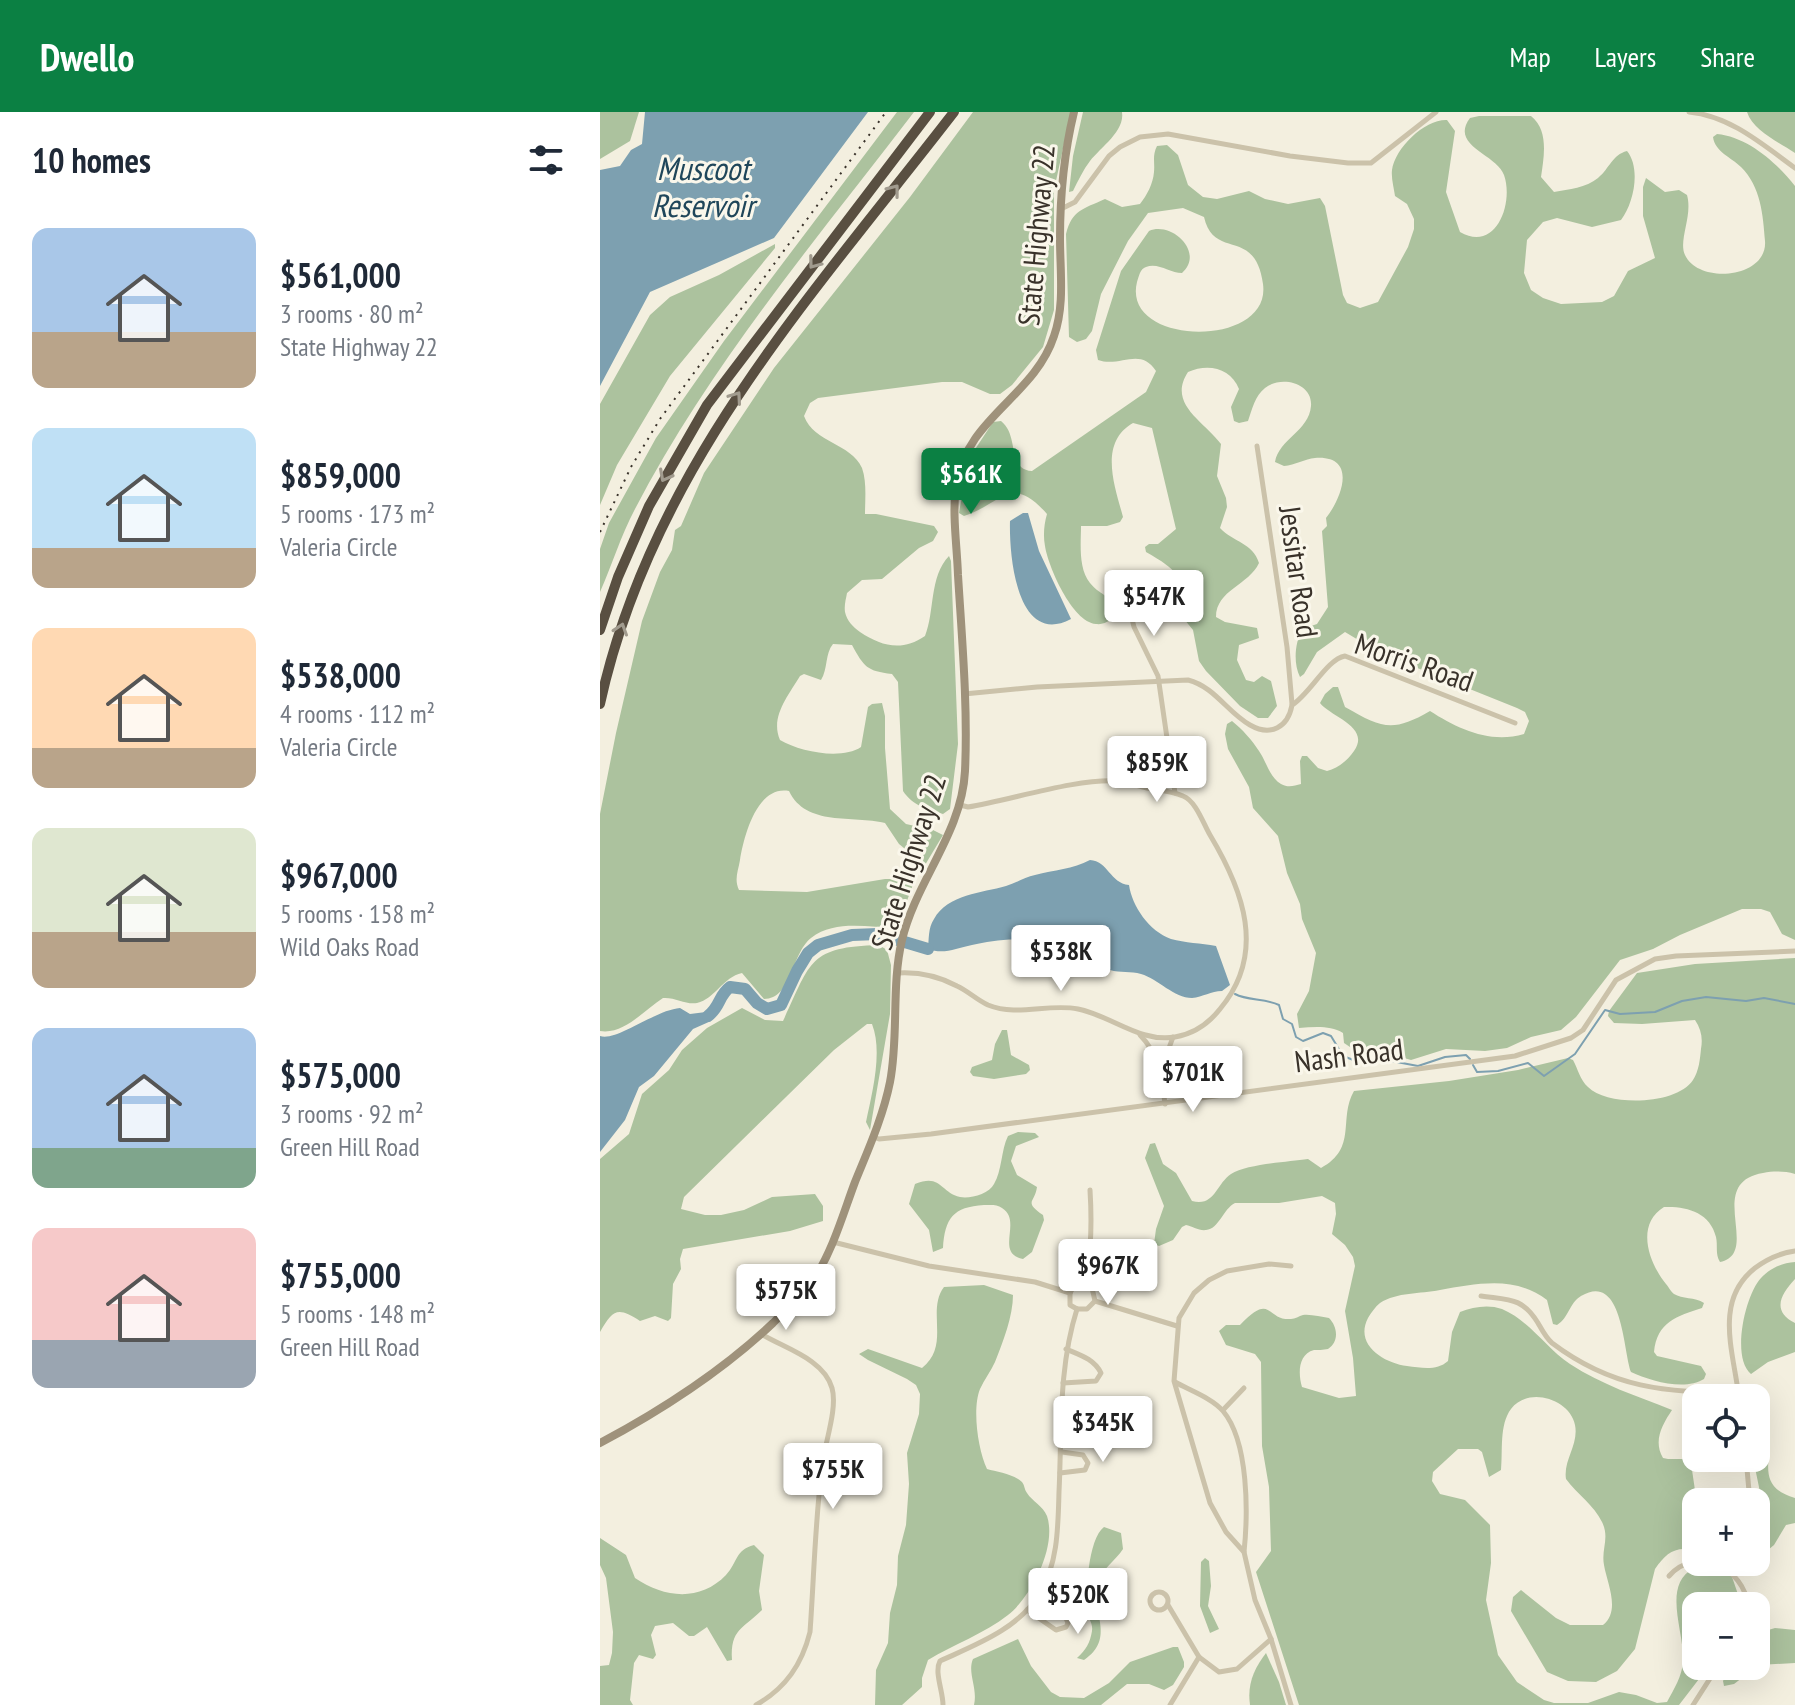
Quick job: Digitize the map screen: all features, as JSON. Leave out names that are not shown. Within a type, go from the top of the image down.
[{"type":"highway","points":[[600,630],[618,577],[649,506],[707,405],[930,112]]},
{"type":"highway","points":[[600,704],[636,584],[667,515],[703,448],[777,342],[954,112]]},
{"type":"main road","name":"State Highway 22","points":[[600,1443],[673,1402],[718,1369],[761,1334],[805,1290],[821,1268],[873,1137],[890,1080],[900,951],[905,932],[960,805],[965,772],[955,521],[957,481],[973,439],[1030,378],[1050,347],[1058,323],[1061,298],[1060,209],[1074,112]]},
{"type":"street","points":[[1060,209],[1075,202],[1109,156],[1140,137],[1168,134],[1290,156],[1371,163],[1436,112]]},
{"type":"street","points":[[1689,112],[1717,118],[1738,128],[1795,168]]},
{"type":"street","name":"Jessitar Road","points":[[1257,446],[1287,647],[1292,705]]},
{"type":"street","points":[[1126,595],[1134,627],[1158,676],[1175,793]]},
{"type":"street","name":"Morris Road","points":[[963,694],[1188,680],[1200,683],[1249,725],[1265,730],[1281,727],[1289,718],[1292,705],[1309,692],[1334,660],[1345,656],[1515,723]]},
{"type":"street","points":[[960,805],[968,807],[1094,782],[1119,781],[1189,799],[1241,897],[1247,936],[1242,975],[1226,1002],[1207,1023],[1173,1037],[1139,1035]]},
{"type":"street","name":"Nash Road","points":[[873,1137],[931,1134],[1515,1056],[1571,1038],[1583,1030],[1616,980],[1655,959],[1795,951]]},
{"type":"street","points":[[899,973],[921,973],[941,979],[988,1005],[1003,1009],[1017,1011],[1058,1007],[1113,1020],[1139,1035],[1154,1055],[1161,1071],[1165,1104]]},
{"type":"street","points":[[1161,1071],[1173,1037]]},
{"type":"street","points":[[1085,1282],[1091,1258],[1090,1190]]},
{"type":"street","points":[[832,1242],[929,1266],[1035,1282],[1070,1293]]},
{"type":"street","points":[[1736,1384],[1728,1317],[1740,1281],[1763,1262],[1795,1251]]},
{"type":"street","points":[[1244,1552],[1226,1532],[1210,1503],[1174,1381],[1177,1326],[1194,1293],[1209,1280],[1227,1271],[1269,1264],[1291,1266]]},
{"type":"street","points":[[1085,1282],[1075,1284],[1070,1293],[1070,1305],[1087,1309],[1095,1301]]},
{"type":"street","points":[[1085,1282],[1092,1288],[1095,1301]]},
{"type":"street","points":[[1481,1296],[1522,1303],[1529,1308],[1551,1342],[1613,1378],[1631,1385],[1682,1392]]},
{"type":"street","points":[[1095,1301],[1177,1326]]},
{"type":"street","points":[[943,1705],[937,1670],[940,1661],[987,1640],[1027,1610],[1039,1595],[1053,1565],[1066,1349],[1077,1309]]},
{"type":"street","points":[[756,1705],[786,1682],[802,1660],[810,1632],[822,1466],[833,1406],[832,1389],[825,1374],[799,1354],[761,1334]]},
{"type":"street","points":[[1063,1383],[1096,1381],[1101,1373],[1087,1357],[1066,1349]]},
{"type":"street","points":[[1174,1381],[1223,1410],[1235,1431],[1246,1502],[1244,1552],[1255,1600],[1271,1639],[1291,1705]]},
{"type":"street","points":[[1223,1410],[1244,1388]]},
{"type":"street","points":[[1060,1473],[1085,1470],[1088,1463],[1083,1455],[1062,1452]]},
{"type":"street","points":[[1669,1576],[1682,1566]]},
{"type":"street","points":[[1027,1610],[1048,1627],[1056,1630],[1066,1627],[1068,1623],[1064,1613],[1039,1595]]},
{"type":"street","points":[[1168,1605],[1199,1657],[1219,1672],[1232,1671],[1271,1639]]},
{"type":"street","points":[[1170,1705],[1199,1657]]},
{"type":"street","points":[[1693,1705],[1709,1680]]},
{"type":"green space","points":[[600,112],[639,112],[630,141],[600,159]]},
{"type":"green space","points":[[897,112],[914,112],[766,304],[696,404],[635,509],[600,592],[600,549],[609,523],[656,438],[724,341]]},
{"type":"green space","points":[[973,112],[1071,112],[1054,190],[1054,310],[1043,347],[1012,385],[1000,394],[990,394],[962,382],[942,382],[818,398],[810,403],[804,416],[816,432],[850,453],[862,468],[865,514],[934,526],[938,532],[933,541],[919,548],[882,579],[862,580],[847,593],[845,612],[853,626],[884,644],[908,644],[925,636],[938,574],[949,556],[951,561],[958,744],[950,809],[943,814],[926,808],[916,804],[903,791],[898,682],[892,674],[867,667],[852,645],[833,644],[821,680],[804,674],[800,676],[782,707],[777,723],[780,740],[788,744],[821,753],[843,753],[861,747],[868,707],[882,703],[890,809],[906,824],[943,835],[925,865],[899,844],[885,823],[818,815],[797,802],[789,791],[778,791],[768,796],[754,814],[745,838],[737,875],[739,890],[807,892],[885,879],[915,879],[897,928],[842,926],[821,932],[804,945],[786,984],[773,997],[764,999],[742,973],[729,979],[703,1001],[693,1003],[663,998],[625,1025],[600,1031],[600,814],[642,621],[660,572],[672,550],[675,530],[681,526],[704,473],[774,368],[910,197]]},
{"type":"green space","points":[[1083,112],[1122,112],[1122,119],[1116,132],[1090,161],[1073,191],[1069,192],[1073,156]]},
{"type":"green space","points":[[1747,112],[1795,112],[1795,153],[1755,125]]},
{"type":"green space","points":[[1531,116],[1537,122],[1543,136],[1541,177],[1554,192],[1588,184],[1622,153],[1627,151],[1631,158],[1634,186],[1621,220],[1592,227],[1557,218],[1543,222],[1527,240],[1524,273],[1531,290],[1561,304],[1602,302],[1614,296],[1628,271],[1655,258],[1643,216],[1646,178],[1665,192],[1679,190],[1687,195],[1683,249],[1693,265],[1717,274],[1745,270],[1756,263],[1763,253],[1765,241],[1760,202],[1748,175],[1717,147],[1713,137],[1717,134],[1740,140],[1761,152],[1795,186],[1795,940],[1782,934],[1770,912],[1742,909],[1653,949],[1620,960],[1576,1017],[1561,1030],[1531,1037],[1507,1048],[1485,1051],[1446,1049],[1411,1060],[1387,1053],[1356,1051],[1344,1043],[1343,1033],[1333,1029],[1299,1028],[1297,1014],[1309,991],[1316,953],[1287,873],[1278,836],[1253,808],[1249,787],[1228,749],[1227,724],[1232,721],[1243,731],[1274,778],[1289,786],[1301,784],[1302,756],[1307,756],[1318,768],[1327,771],[1345,761],[1358,743],[1354,729],[1320,703],[1333,687],[1338,687],[1345,707],[1369,720],[1387,725],[1406,723],[1430,711],[1475,733],[1511,737],[1524,734],[1529,721],[1525,712],[1517,708],[1380,653],[1345,632],[1317,652],[1300,677],[1296,647],[1302,629],[1317,624],[1328,607],[1322,531],[1327,526],[1326,518],[1337,500],[1343,479],[1337,463],[1328,459],[1315,458],[1284,466],[1275,462],[1282,447],[1309,415],[1311,406],[1307,392],[1287,382],[1272,384],[1259,395],[1248,421],[1239,423],[1234,421],[1231,407],[1239,389],[1225,372],[1211,368],[1196,369],[1188,372],[1183,383],[1185,403],[1221,444],[1217,476],[1227,507],[1220,528],[1252,551],[1259,563],[1221,600],[1216,617],[1225,622],[1257,628],[1259,638],[1239,645],[1237,660],[1246,680],[1254,682],[1262,676],[1271,681],[1277,706],[1268,718],[1258,718],[1240,706],[1206,671],[1199,661],[1193,630],[1184,619],[1182,585],[1174,571],[1146,552],[1145,547],[1158,544],[1176,529],[1152,428],[1133,423],[1116,442],[1112,466],[1123,517],[1120,522],[1107,526],[1081,526],[1081,555],[1086,577],[1112,604],[1114,618],[1106,622],[1096,624],[1087,621],[1070,604],[1051,566],[1045,546],[1047,514],[1035,502],[1015,493],[964,516],[959,513],[968,460],[993,422],[1001,421],[1007,427],[1019,464],[1032,471],[1146,392],[1156,371],[1150,364],[1136,359],[1114,362],[1098,360],[1096,350],[1121,271],[1149,231],[1158,229],[1176,235],[1188,248],[1190,257],[1182,273],[1155,266],[1141,271],[1137,282],[1138,303],[1151,319],[1172,328],[1197,332],[1223,329],[1245,320],[1260,305],[1263,284],[1259,266],[1252,255],[1216,238],[1204,217],[1183,208],[1148,213],[1128,241],[1101,294],[1092,331],[1086,339],[1077,342],[1069,337],[1068,226],[1080,211],[1105,199],[1122,207],[1140,204],[1152,181],[1157,146],[1167,145],[1178,155],[1188,185],[1203,197],[1217,199],[1249,191],[1265,199],[1288,204],[1320,198],[1325,206],[1343,295],[1347,303],[1360,308],[1378,302],[1408,247],[1414,219],[1407,204],[1395,196],[1392,170],[1405,144],[1430,124],[1447,120],[1455,131],[1446,192],[1460,232],[1473,237],[1483,236],[1499,222],[1506,199],[1504,175],[1465,136],[1470,118]]},
{"type":"green space","points":[[775,244],[775,248],[670,376],[617,465],[600,505],[600,404],[650,315],[670,297],[719,275]]},
{"type":"green space","points":[[879,945],[887,950],[891,965],[890,1014],[870,1130],[866,1122],[877,1047],[872,1024],[867,1024],[834,1050],[684,1197],[681,1209],[721,1215],[744,1210],[772,1197],[815,1194],[823,1206],[823,1221],[790,1231],[683,1249],[681,1269],[673,1284],[671,1318],[668,1321],[655,1316],[640,1321],[621,1312],[612,1315],[600,1332],[600,1159],[629,1134],[642,1094],[707,1028],[742,1008],[765,1020],[783,1021],[807,972],[825,954],[856,946]]},
{"type":"green space","points":[[1795,958],[1795,1174],[1771,1172],[1746,1179],[1737,1190],[1735,1203],[1736,1246],[1731,1256],[1720,1262],[1713,1228],[1696,1212],[1664,1207],[1655,1215],[1647,1234],[1654,1266],[1671,1292],[1704,1303],[1702,1308],[1664,1327],[1654,1352],[1657,1356],[1701,1366],[1706,1374],[1704,1379],[1696,1383],[1678,1384],[1648,1379],[1631,1372],[1619,1317],[1605,1294],[1595,1291],[1577,1299],[1557,1325],[1553,1324],[1547,1300],[1535,1292],[1509,1284],[1409,1294],[1376,1306],[1368,1318],[1365,1336],[1374,1351],[1389,1361],[1434,1368],[1448,1361],[1452,1332],[1460,1312],[1497,1307],[1521,1320],[1561,1358],[1582,1371],[1672,1410],[1662,1427],[1660,1452],[1663,1458],[1682,1459],[1682,1472],[1692,1472],[1695,1488],[1682,1488],[1682,1550],[1668,1555],[1655,1569],[1635,1649],[1617,1671],[1596,1682],[1568,1681],[1547,1672],[1511,1611],[1513,1597],[1521,1590],[1556,1618],[1570,1625],[1603,1625],[1611,1612],[1603,1559],[1605,1538],[1602,1522],[1566,1479],[1576,1432],[1572,1416],[1557,1402],[1548,1399],[1527,1398],[1518,1402],[1507,1415],[1505,1423],[1501,1470],[1489,1477],[1482,1452],[1478,1449],[1458,1449],[1433,1472],[1432,1481],[1440,1494],[1465,1500],[1490,1525],[1491,1563],[1486,1600],[1498,1655],[1517,1682],[1554,1703],[1588,1703],[1619,1692],[1657,1703],[1667,1702],[1682,1666],[1682,1680],[1698,1680],[1679,1705],[1299,1705],[1256,1572],[1271,1551],[1269,1487],[1262,1446],[1261,1362],[1255,1354],[1226,1345],[1219,1331],[1226,1325],[1240,1325],[1250,1315],[1264,1309],[1283,1318],[1306,1315],[1329,1318],[1336,1330],[1336,1338],[1328,1349],[1309,1352],[1302,1360],[1302,1387],[1339,1398],[1356,1396],[1345,1311],[1355,1266],[1353,1257],[1332,1234],[1335,1203],[1322,1196],[1279,1203],[1235,1203],[1210,1229],[1201,1230],[1186,1225],[1173,1240],[1159,1246],[1154,1244],[1164,1206],[1145,1158],[1150,1144],[1155,1143],[1163,1164],[1176,1173],[1192,1201],[1200,1202],[1210,1198],[1226,1178],[1238,1171],[1308,1159],[1321,1168],[1340,1151],[1354,1091],[1449,1081],[1568,1058],[1573,1060],[1585,1084],[1611,1098],[1642,1100],[1673,1094],[1685,1088],[1697,1073],[1702,1037],[1695,1020],[1614,1023],[1608,1016],[1637,973],[1695,964]]},
{"type":"green space","points":[[1002,1030],[1007,1030],[1011,1055],[1029,1065],[1030,1070],[1026,1074],[994,1079],[973,1076],[970,1072],[972,1067],[992,1060]]},
{"type":"green space","points":[[1018,1132],[1035,1133],[1039,1137],[1016,1146],[1011,1161],[1017,1175],[1037,1187],[1032,1204],[1044,1220],[1032,1252],[1023,1259],[1015,1256],[1009,1244],[1008,1214],[1000,1207],[991,1205],[965,1208],[953,1216],[946,1229],[943,1248],[933,1252],[929,1230],[909,1204],[915,1184],[935,1182],[960,1197],[984,1193],[992,1188],[997,1179],[1008,1136]]},
{"type":"green space","points":[[1795,1262],[1795,1279],[1783,1296],[1781,1308],[1795,1323],[1795,1352],[1768,1362],[1751,1374],[1745,1366],[1741,1341],[1750,1298],[1755,1286],[1768,1271]]},
{"type":"green space","points":[[984,1285],[1013,1295],[1004,1338],[978,1397],[976,1418],[981,1451],[987,1469],[1019,1479],[1029,1496],[1045,1512],[1049,1528],[1045,1555],[1026,1596],[1008,1615],[928,1660],[922,1687],[902,1705],[875,1705],[876,1670],[888,1643],[898,1556],[906,1525],[909,1484],[907,1453],[919,1414],[920,1394],[916,1385],[907,1379],[859,1354],[868,1349],[922,1368],[935,1349],[937,1307],[944,1287]]},
{"type":"green space","points":[[1756,1472],[1769,1472],[1772,1483],[1780,1492],[1795,1498],[1795,1523],[1786,1525],[1770,1548],[1770,1488],[1759,1488]]},
{"type":"green space","points":[[1104,1527],[1121,1533],[1123,1549],[1097,1584],[1101,1633],[1094,1651],[1084,1660],[1077,1658],[1087,1646],[1092,1631],[1087,1604],[1089,1567],[1094,1543]]},
{"type":"green space","points":[[600,1538],[626,1555],[635,1578],[658,1590],[682,1594],[705,1590],[716,1584],[730,1570],[740,1553],[754,1545],[764,1555],[759,1591],[762,1610],[736,1636],[732,1660],[727,1661],[707,1627],[689,1636],[673,1623],[655,1626],[651,1635],[656,1655],[653,1659],[639,1655],[634,1663],[630,1700],[633,1705],[600,1705],[600,1666],[609,1665],[613,1632],[606,1578],[600,1565]]},
{"type":"green space","points":[[1205,1558],[1209,1561],[1211,1586],[1208,1606],[1219,1629],[1210,1633],[1200,1606],[1201,1562]]},
{"type":"green space","points":[[1684,1576],[1732,1576],[1737,1592],[1682,1592],[1682,1643],[1677,1597]]},
{"type":"green space","points":[[1770,1630],[1795,1630],[1795,1663],[1770,1664]]},
{"type":"green space","points":[[1018,1639],[1031,1666],[1051,1692],[1060,1697],[1084,1698],[1109,1683],[1130,1662],[1173,1647],[1178,1647],[1184,1667],[1173,1685],[1164,1690],[1149,1684],[1127,1684],[1101,1705],[974,1705],[973,1659]]},
{"type":"green space","points":[[1266,1653],[1286,1705],[1250,1705],[1252,1677]]},
{"type":"green space","points":[[1723,1680],[1739,1680],[1724,1686]]},
{"type":"water","name":"Muscoot Reservoir","points":[[645,112],[868,112],[774,238],[650,292],[600,386],[600,170],[620,166],[631,150],[642,144]]},
{"type":"water","points":[[1028,513],[1039,551],[1071,619],[1053,624],[1038,620],[1027,609],[1014,574],[1011,554],[1010,521]]},
{"type":"water","points":[[1090,860],[1101,864],[1117,880],[1129,885],[1143,917],[1163,935],[1216,946],[1230,985],[1222,991],[1185,997],[1141,974],[1103,967],[1070,948],[1055,949],[1026,940],[992,941],[945,951],[928,949],[934,919],[957,899]]},
{"type":"water","points":[[680,1008],[690,1014],[706,1012],[711,1021],[693,1029],[654,1076],[639,1087],[625,1120],[600,1152],[600,1036],[616,1034]]},
{"type":"waterway","points":[[708,1016],[730,987],[745,989],[767,1009],[781,1005],[808,953],[818,945],[852,935],[878,934],[928,949]]},
{"type":"waterway","points":[[1235,994],[1279,1005],[1283,1019],[1292,1024],[1296,1037],[1303,1041],[1323,1033],[1331,1036],[1343,1056],[1356,1061],[1386,1060],[1418,1066],[1445,1057],[1466,1055],[1470,1059]]},
{"type":"waterway","points":[[1473,1065],[1477,1072],[1498,1071],[1528,1063],[1544,1076],[1575,1054],[1605,1010],[1620,1014],[1655,1012],[1682,1001],[1706,997],[1746,1001],[1764,998],[1795,1004]]},
{"type":"railway","points":[[600,532],[631,467],[660,419],[886,112]]}]
